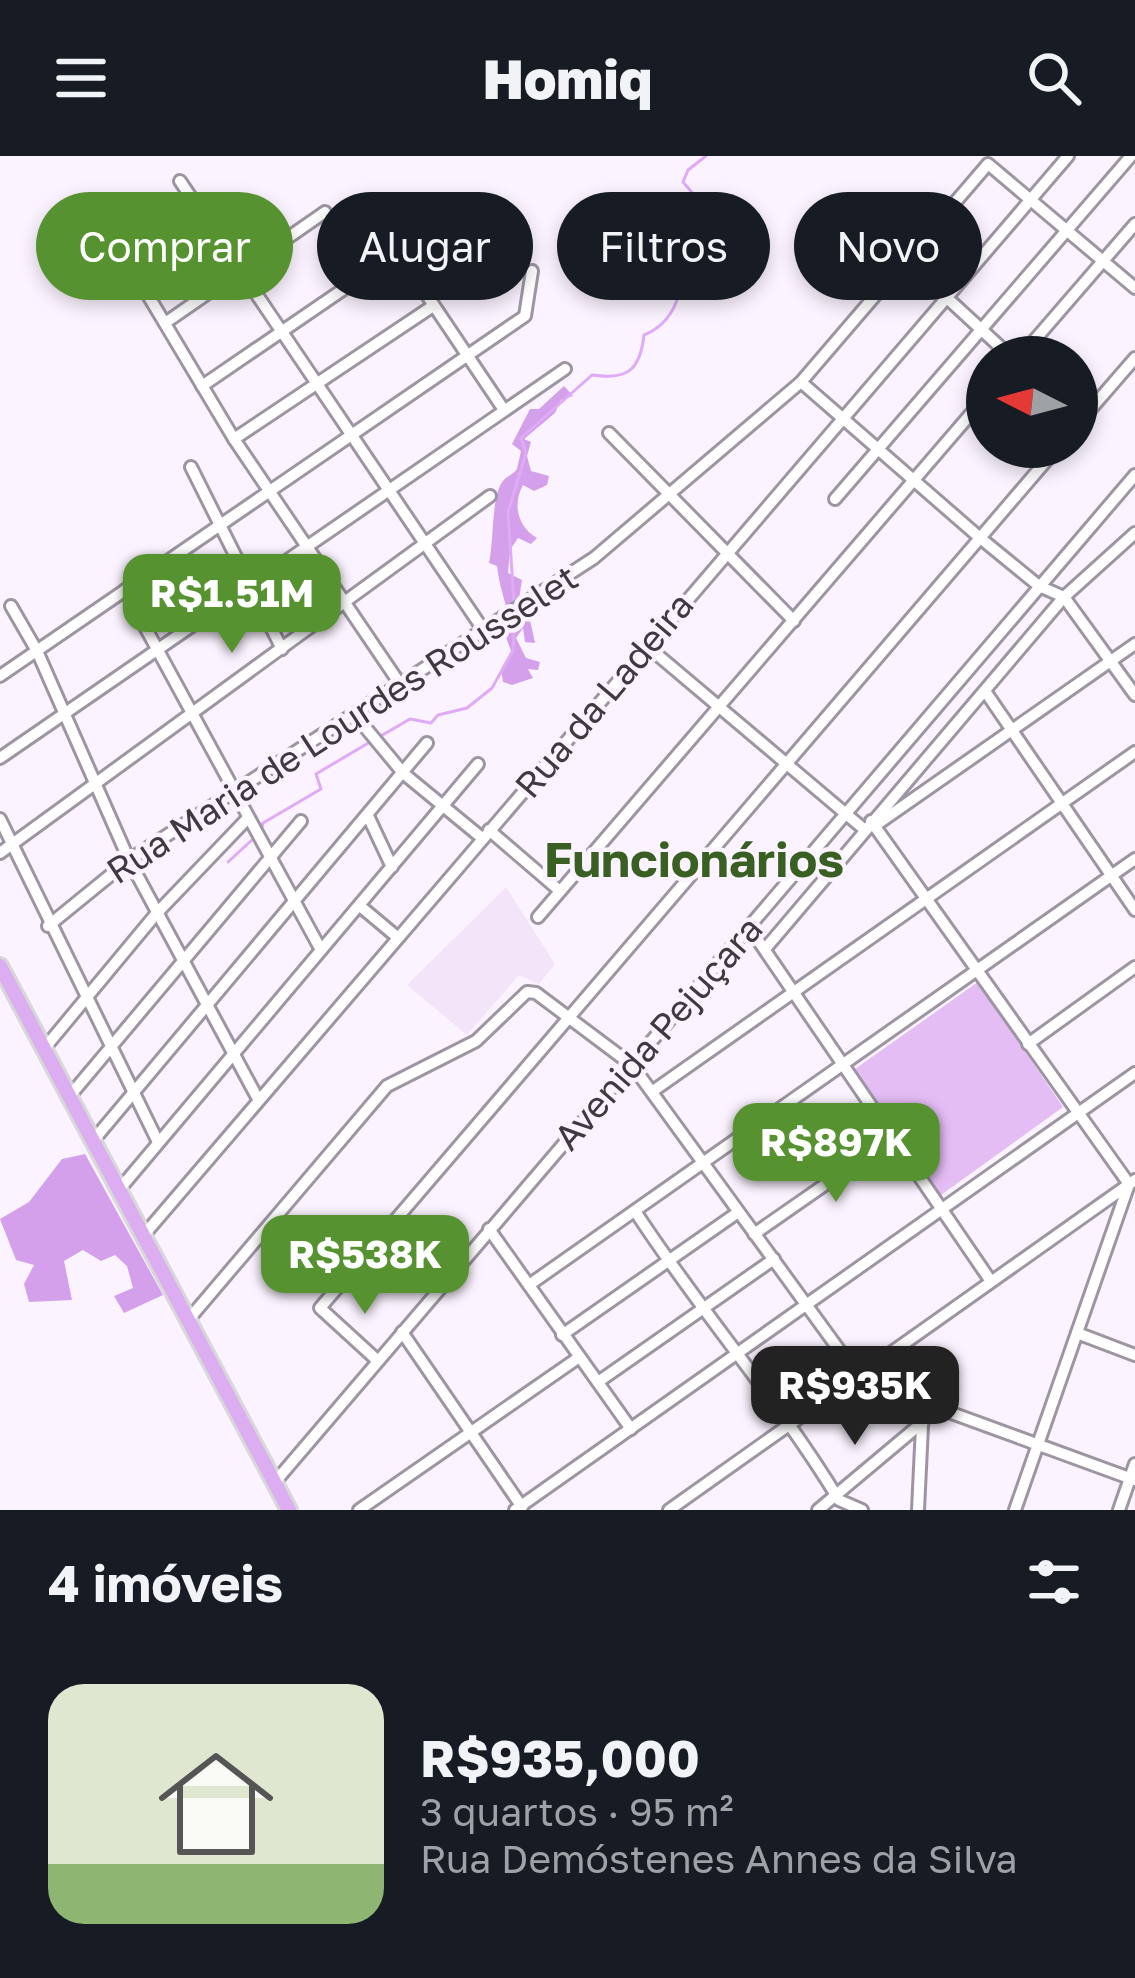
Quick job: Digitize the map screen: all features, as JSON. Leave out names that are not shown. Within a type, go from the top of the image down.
[{"type":"main road","points":[[0,965],[290,1510]]},
{"type":"street","name":"Rua da Ladeira","points":[[982,254],[1068,156]]},
{"type":"street","points":[[835,499],[1131,156]]},
{"type":"street","name":"Rua Maria de Lourdes Rousselet","points":[[964,192],[988,164],[1030,199]]},
{"type":"street","points":[[180,181],[187,192]]},
{"type":"street","points":[[1030,199],[1135,288]]},
{"type":"street","points":[[1035,336],[1135,224]]},
{"type":"street","points":[[151,300],[234,439],[400,684]]},
{"type":"street","points":[[165,323],[197,300]]},
{"type":"street","points":[[261,300],[482,628]]},
{"type":"street","points":[[202,386],[328,300]]},
{"type":"street","points":[[430,300],[504,410]]},
{"type":"street","points":[[0,676],[525,316],[527,300]]},
{"type":"street","name":"Rua Maria de Lourdes Rousselet","points":[[49,926],[129,860],[594,559],[801,382],[872,300]]},
{"type":"street","name":"Rua da Ladeira","points":[[143,1237],[942,300]]},
{"type":"street","points":[[946,300],[987,336]]},
{"type":"street","points":[[234,439],[434,306]]},
{"type":"street","points":[[1098,401],[1135,358]]},
{"type":"street","points":[[0,758],[565,369]]},
{"type":"street","points":[[801,382],[979,537],[1039,586],[1064,597],[1135,695]]},
{"type":"street","points":[[538,917],[966,418]]},
{"type":"street","points":[[609,433],[794,621]]},
{"type":"street","points":[[191,466],[281,649]]},
{"type":"street","points":[[378,1361],[320,1308],[1040,468]]},
{"type":"street","name":"Avenida Pejuçara","points":[[274,1482],[1135,475]]},
{"type":"street","points":[[5,849],[490,496]]},
{"type":"street","points":[[765,949],[1064,597],[1135,533]]},
{"type":"street","points":[[125,590],[194,713],[246,820],[321,950]]},
{"type":"street","points":[[10,606],[37,651],[156,914],[258,1099]]},
{"type":"street","points":[[871,826],[1135,644]]},
{"type":"street","points":[[647,646],[846,814],[871,826],[1132,1182]]},
{"type":"street","points":[[985,691],[1135,910]]},
{"type":"street","points":[[355,715],[403,773],[442,809],[485,834],[560,891]]},
{"type":"street","points":[[92,1142],[428,743]]},
{"type":"street","points":[[653,1091],[1135,752]]},
{"type":"street","points":[[118,1191],[478,764]]},
{"type":"street","points":[[368,816],[392,867]]},
{"type":"street","points":[[0,819],[5,849],[158,1142]]},
{"type":"street","points":[[43,1050],[156,914],[246,820]]},
{"type":"street","points":[[68,1098],[302,821]]},
{"type":"street","points":[[529,1286],[1135,859]]},
{"type":"street","points":[[360,906],[397,937]]},
{"type":"street","points":[[749,927],[991,1280]]},
{"type":"street","points":[[1028,1044],[1135,967]]},
{"type":"street","points":[[189,1319],[387,1086],[476,1041],[527,992],[536,993],[632,1065],[858,1376],[923,1405],[1132,1479]]},
{"type":"street","points":[[402,1333],[520,1508],[1135,1073]]},
{"type":"street","points":[[754,1234],[892,1138]]},
{"type":"street","points":[[669,1510],[686,1505],[790,1425],[1132,1182]]},
{"type":"street","points":[[1016,1510],[1132,1182]]},
{"type":"street","points":[[635,1211],[836,1495],[862,1510]]},
{"type":"street","points":[[562,1335],[736,1213]]},
{"type":"street","points":[[489,1229],[631,1430]]},
{"type":"street","points":[[598,1382],[774,1259]]},
{"type":"street","points":[[1077,1333],[1135,1355]]},
{"type":"street","points":[[359,1510],[578,1358]]},
{"type":"street","points":[[918,1510],[923,1405]]},
{"type":"street","points":[[818,1510],[923,1422]]},
{"type":"street","points":[[1119,1510],[1135,1464]]},
{"type":"shaded area","points":[[564,386],[573,396],[561,400],[555,413],[524,439],[531,442],[527,456],[531,471],[549,476],[547,485],[534,491],[523,485],[518,508],[521,522],[537,538],[531,544],[518,538],[510,550],[508,573],[522,580],[519,599],[529,615],[535,643],[525,642],[523,628],[516,638],[526,658],[540,662],[538,670],[528,669],[533,678],[512,685],[503,682],[501,669],[511,651],[506,637],[511,623],[497,566],[489,563],[496,497],[503,481],[517,469],[521,451],[512,444],[530,409],[539,409]]},
{"type":"shaded area","points":[[506,887],[555,964],[539,984],[519,975],[467,1035],[407,985]]},
{"type":"shaded area","points":[[978,982],[1063,1107],[941,1195],[855,1069]]},
{"type":"shaded area","points":[[85,1154],[163,1295],[124,1313],[114,1296],[133,1288],[127,1266],[115,1255],[101,1261],[83,1250],[64,1261],[72,1300],[29,1302],[24,1284],[34,1265],[16,1260],[0,1219],[29,1202],[62,1159]]},
{"type":"waterway","points":[[514,603],[508,512],[526,453],[521,438],[592,375],[614,376],[630,370],[644,335],[667,318],[682,279],[677,235],[696,197],[683,182],[688,170],[706,156]]},
{"type":"waterway","points":[[379,737],[410,719],[431,723],[438,715],[467,708],[492,688],[513,651],[515,613]]},
{"type":"waterway","points":[[260,833],[263,823],[321,789],[316,774],[370,742]]},
{"type":"waterway","points":[[228,862],[253,839]]},
{"type":"district","name":"Funcionários","points":[[694,860]]}]
